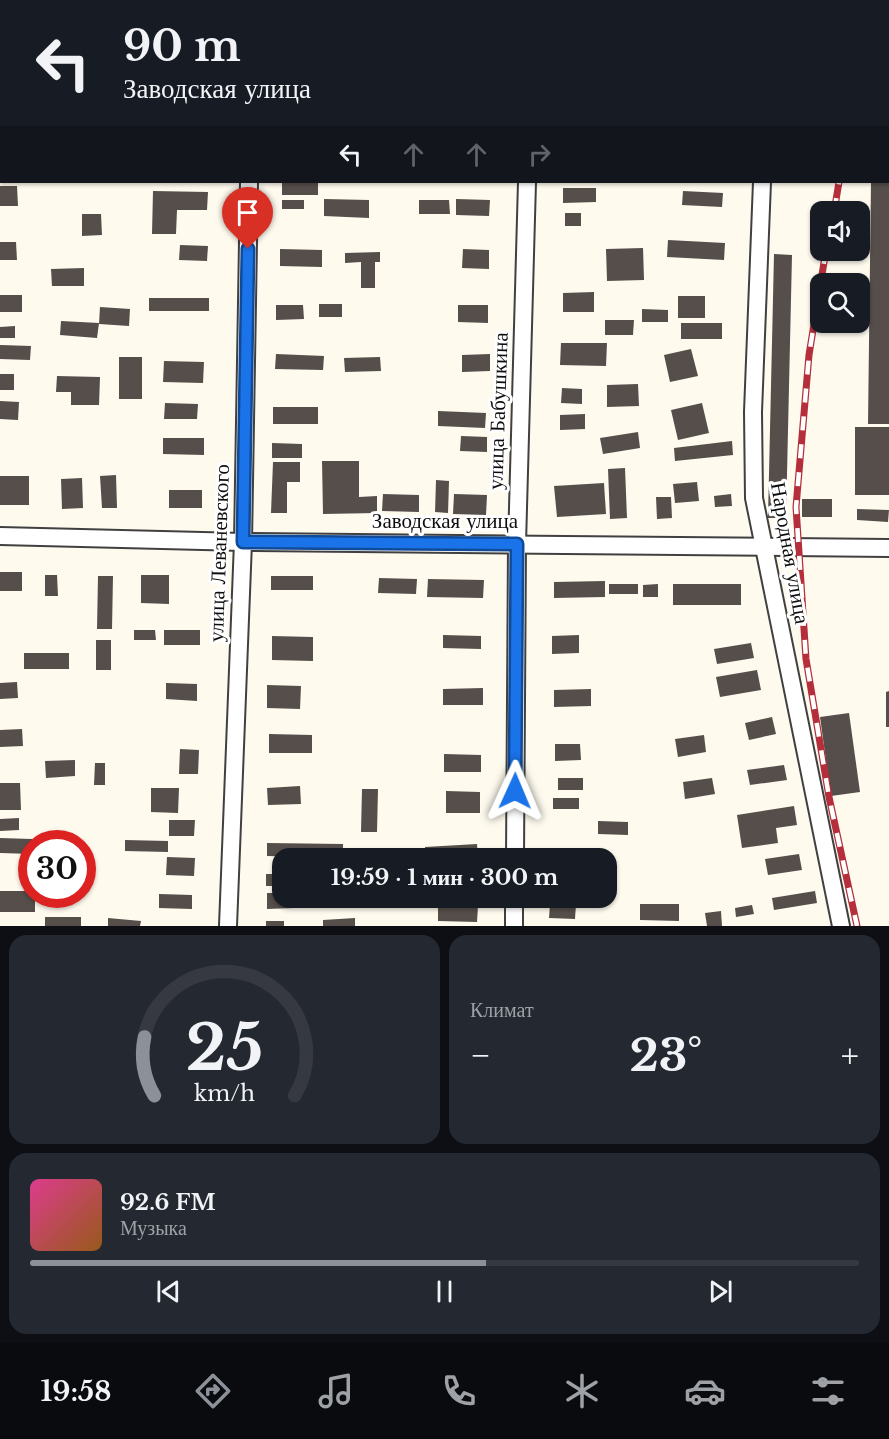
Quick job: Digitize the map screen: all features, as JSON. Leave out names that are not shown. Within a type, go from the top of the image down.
[{"type":"street","name":"улица Леваневского","points":[[228,926],[243,542],[249,183]]},
{"type":"street","name":"улица Бабушкина","points":[[515,848],[517,544],[527,183]]},
{"type":"street","name":"Народная улица","points":[[762,183],[753,422],[754,498],[841,926]]},
{"type":"street","name":"Заводская улица","points":[[0,536],[243,542],[889,548]]},
{"type":"street","points":[[514,908],[514,926]]},
{"type":"building","points":[[282,183],[318,183],[318,195],[282,195]]},
{"type":"building","points":[[871,183],[889,183],[889,424],[868,424]]},
{"type":"building","points":[[0,186],[17,186],[18,206],[0,206]]},
{"type":"building","points":[[563,188],[596,188],[596,202],[563,203]]},
{"type":"building","points":[[153,191],[208,192],[207,210],[177,210],[176,234],[152,234]]},
{"type":"building","points":[[683,191],[723,193],[722,207],[682,205]]},
{"type":"building","points":[[324,199],[369,200],[369,218],[324,216]]},
{"type":"building","points":[[456,199],[490,200],[489,216],[456,215]]},
{"type":"building","points":[[282,200],[304,200],[304,209],[282,209]]},
{"type":"building","points":[[419,200],[449,200],[450,214],[419,214]]},
{"type":"building","points":[[565,213],[581,213],[581,226],[565,226]]},
{"type":"building","points":[[82,214],[101,214],[102,235],[82,236]]},
{"type":"building","points":[[668,240],[725,243],[724,260],[667,257]]},
{"type":"building","points":[[0,242],[16,242],[17,260],[0,260]]},
{"type":"building","points":[[180,245],[208,246],[207,261],[179,260]]},
{"type":"building","points":[[643,248],[644,280],[607,281],[606,249]]},
{"type":"building","points":[[280,249],[322,250],[322,267],[280,266]]},
{"type":"building","points":[[463,249],[489,250],[489,269],[462,268]]},
{"type":"building","points":[[380,252],[380,262],[375,262],[375,288],[361,288],[361,262],[345,263],[345,253]]},
{"type":"building","points":[[774,254],[792,255],[786,518],[768,518]]},
{"type":"building","points":[[84,268],[84,286],[52,286],[51,269]]},
{"type":"building","points":[[594,292],[594,312],[563,312],[563,293]]},
{"type":"building","points":[[0,295],[22,295],[22,312],[0,312]]},
{"type":"building","points":[[678,296],[705,296],[705,318],[678,318]]},
{"type":"building","points":[[149,298],[209,298],[209,311],[149,311]]},
{"type":"building","points":[[319,304],[342,304],[342,317],[319,317]]},
{"type":"building","points":[[276,305],[303,305],[304,319],[276,320]]},
{"type":"building","points":[[458,305],[488,305],[488,323],[458,322]]},
{"type":"building","points":[[100,307],[130,309],[129,326],[99,324]]},
{"type":"building","points":[[642,309],[668,310],[668,322],[642,322]]},
{"type":"building","points":[[605,320],[634,320],[633,335],[605,335]]},
{"type":"building","points":[[61,321],[99,323],[97,338],[60,335]]},
{"type":"building","points":[[681,323],[722,323],[722,339],[681,339]]},
{"type":"building","points":[[15,326],[15,338],[0,338],[0,327]]},
{"type":"building","points":[[561,343],[607,343],[606,366],[560,365]]},
{"type":"building","points":[[0,345],[31,346],[30,360],[0,359]]},
{"type":"building","points":[[691,349],[698,376],[670,382],[664,355]]},
{"type":"building","points":[[276,354],[324,356],[323,370],[275,369]]},
{"type":"building","points":[[490,354],[490,371],[462,372],[462,355]]},
{"type":"building","points":[[119,357],[142,357],[142,399],[119,399]]},
{"type":"building","points":[[380,357],[381,371],[345,372],[344,358]]},
{"type":"building","points":[[164,361],[204,362],[203,383],[163,382]]},
{"type":"building","points":[[0,374],[14,374],[14,390],[0,390]]},
{"type":"building","points":[[57,376],[100,377],[99,405],[71,405],[71,392],[56,392]]},
{"type":"building","points":[[638,384],[639,406],[607,407],[607,385]]},
{"type":"building","points":[[562,388],[582,389],[582,404],[561,403]]},
{"type":"building","points":[[0,401],[19,402],[18,420],[0,419]]},
{"type":"building","points":[[165,403],[198,404],[197,419],[164,419]]},
{"type":"building","points":[[702,403],[709,433],[678,440],[671,410]]},
{"type":"building","points":[[273,407],[318,407],[318,424],[273,424]]},
{"type":"building","points":[[438,411],[486,413],[485,428],[438,426]]},
{"type":"building","points":[[585,414],[585,429],[560,430],[560,415]]},
{"type":"building","points":[[855,427],[889,427],[889,495],[855,495]]},
{"type":"building","points":[[638,432],[640,448],[603,454],[600,438]]},
{"type":"building","points":[[461,436],[487,437],[487,452],[460,451]]},
{"type":"building","points":[[163,438],[204,438],[204,455],[163,454]]},
{"type":"building","points":[[732,441],[733,455],[675,461],[674,448]]},
{"type":"building","points":[[272,443],[302,444],[302,458],[272,458]]},
{"type":"building","points":[[322,461],[359,461],[359,497],[377,496],[377,513],[323,514]]},
{"type":"building","points":[[273,462],[300,462],[300,482],[287,482],[287,513],[271,513]]},
{"type":"building","points":[[625,468],[627,518],[610,519],[608,469]]},
{"type":"building","points":[[116,475],[117,508],[102,508],[100,476]]},
{"type":"building","points":[[0,476],[29,476],[29,505],[0,505]]},
{"type":"building","points":[[82,478],[83,508],[62,509],[61,479]]},
{"type":"building","points":[[436,480],[449,481],[448,513],[435,512]]},
{"type":"building","points":[[697,482],[699,501],[675,503],[673,484]]},
{"type":"building","points":[[604,483],[606,514],[557,517],[554,486]]},
{"type":"building","points":[[169,490],[202,490],[202,508],[169,508]]},
{"type":"building","points":[[383,494],[419,495],[419,512],[382,511]]},
{"type":"building","points":[[454,494],[487,495],[486,515],[453,514]]},
{"type":"building","points":[[731,494],[732,506],[715,507],[714,496]]},
{"type":"building","points":[[656,497],[671,497],[672,518],[657,519]]},
{"type":"building","points":[[802,499],[832,499],[832,517],[802,517]]},
{"type":"building","points":[[857,509],[889,510],[888,522],[857,520]]},
{"type":"building","points":[[0,572],[22,572],[22,591],[0,591]]},
{"type":"building","points":[[45,575],[57,575],[58,596],[45,596]]},
{"type":"building","points":[[141,575],[169,575],[169,604],[141,603]]},
{"type":"building","points":[[98,576],[113,576],[112,629],[97,629]]},
{"type":"building","points":[[271,576],[313,576],[313,590],[271,590]]},
{"type":"building","points":[[379,578],[417,579],[416,594],[378,593]]},
{"type":"building","points":[[428,579],[484,580],[483,598],[427,597]]},
{"type":"building","points":[[605,581],[605,597],[554,598],[554,582]]},
{"type":"building","points":[[609,584],[638,584],[638,594],[609,594]]},
{"type":"building","points":[[658,584],[658,597],[643,597],[643,585]]},
{"type":"building","points":[[673,584],[741,584],[741,605],[673,605]]},
{"type":"building","points":[[134,630],[155,630],[156,640],[134,640]]},
{"type":"building","points":[[164,630],[200,630],[200,645],[164,645]]},
{"type":"building","points":[[443,635],[481,636],[481,649],[443,648]]},
{"type":"building","points":[[579,635],[579,653],[552,654],[552,636]]},
{"type":"building","points":[[272,636],[313,637],[313,661],[272,660]]},
{"type":"building","points":[[96,640],[111,640],[111,670],[96,670]]},
{"type":"building","points":[[751,643],[754,658],[717,664],[714,649]]},
{"type":"building","points":[[24,653],[69,653],[69,669],[24,669]]},
{"type":"building","points":[[757,670],[761,690],[720,697],[716,677]]},
{"type":"building","points":[[17,682],[18,698],[0,699],[0,683]]},
{"type":"building","points":[[166,683],[197,684],[197,701],[166,699]]},
{"type":"building","points":[[267,685],[301,686],[300,709],[267,708]]},
{"type":"building","points":[[483,688],[483,705],[443,705],[443,689]]},
{"type":"building","points":[[591,689],[591,706],[554,707],[554,690]]},
{"type":"building","points":[[889,691],[889,727],[886,727],[886,692]]},
{"type":"building","points":[[849,713],[860,792],[831,796],[820,717]]},
{"type":"building","points":[[772,717],[776,734],[749,740],[745,723]]},
{"type":"building","points":[[22,729],[23,746],[0,747],[0,730]]},
{"type":"building","points":[[269,734],[312,735],[312,753],[269,753]]},
{"type":"building","points":[[704,735],[706,752],[678,757],[675,739]]},
{"type":"building","points":[[555,744],[580,744],[581,760],[555,761]]},
{"type":"building","points":[[180,749],[199,750],[198,774],[179,774]]},
{"type":"building","points":[[444,754],[481,755],[481,772],[444,772]]},
{"type":"building","points":[[75,760],[75,776],[46,778],[45,761]]},
{"type":"building","points":[[95,763],[105,763],[105,785],[94,785]]},
{"type":"building","points":[[784,765],[787,780],[750,785],[747,770]]},
{"type":"building","points":[[558,778],[583,778],[583,790],[558,790]]},
{"type":"building","points":[[712,778],[715,794],[685,799],[683,782]]},
{"type":"building","points":[[0,783],[20,783],[21,810],[0,810]]},
{"type":"building","points":[[300,786],[301,804],[268,805],[267,788]]},
{"type":"building","points":[[151,788],[179,788],[178,813],[151,812]]},
{"type":"building","points":[[362,789],[378,789],[377,832],[361,832]]},
{"type":"building","points":[[446,791],[480,792],[480,813],[446,813]]},
{"type":"building","points":[[553,798],[579,798],[579,809],[553,809]]},
{"type":"building","points":[[794,806],[797,825],[776,828],[778,843],[742,848],[737,815]]},
{"type":"building","points":[[19,818],[19,830],[0,831],[0,819]]},
{"type":"building","points":[[169,820],[195,820],[194,836],[169,836]]},
{"type":"building","points":[[598,821],[628,822],[628,835],[598,834]]},
{"type":"building","points":[[0,838],[18,839],[18,854],[0,853]]},
{"type":"building","points":[[125,840],[168,841],[168,852],[125,851]]},
{"type":"building","points":[[267,843],[343,844],[343,848],[272,848],[272,856],[267,856]]},
{"type":"building","points":[[477,844],[477,848],[425,848]]},
{"type":"building","points":[[799,854],[802,870],[768,875],[765,859]]},
{"type":"building","points":[[167,857],[195,858],[194,876],[166,875]]},
{"type":"building","points":[[266,874],[272,874],[272,886],[266,886]]},
{"type":"building","points":[[0,891],[18,891],[18,908],[35,908],[35,912],[0,912]]},
{"type":"building","points":[[815,891],[817,903],[774,910],[772,898]]},
{"type":"building","points":[[267,893],[272,893],[272,908],[294,908],[267,909]]},
{"type":"building","points":[[159,894],[192,895],[192,909],[159,908]]},
{"type":"building","points":[[640,904],[679,904],[679,921],[640,920]]},
{"type":"building","points":[[752,905],[754,914],[736,917],[735,908]]},
{"type":"building","points":[[438,908],[478,908],[477,922],[438,921]]},
{"type":"building","points":[[550,908],[576,908],[575,919],[549,918]]},
{"type":"building","points":[[721,911],[722,926],[707,926],[705,913]]},
{"type":"building","points":[[45,917],[81,917],[81,926],[45,926]]},
{"type":"building","points":[[108,918],[141,921],[140,926],[108,926]]},
{"type":"building","points":[[355,918],[355,926],[323,926],[323,920]]},
{"type":"building","points":[[266,921],[284,921],[284,926],[266,926]]},
{"type":"railway","points":[[836,201],[839,183]]},
{"type":"railway","points":[[824,261],[809,355],[796,507],[806,659],[829,797],[857,926]]},
{"type":"route","points":[[248,249],[243,542],[517,544],[515,791]]}]
